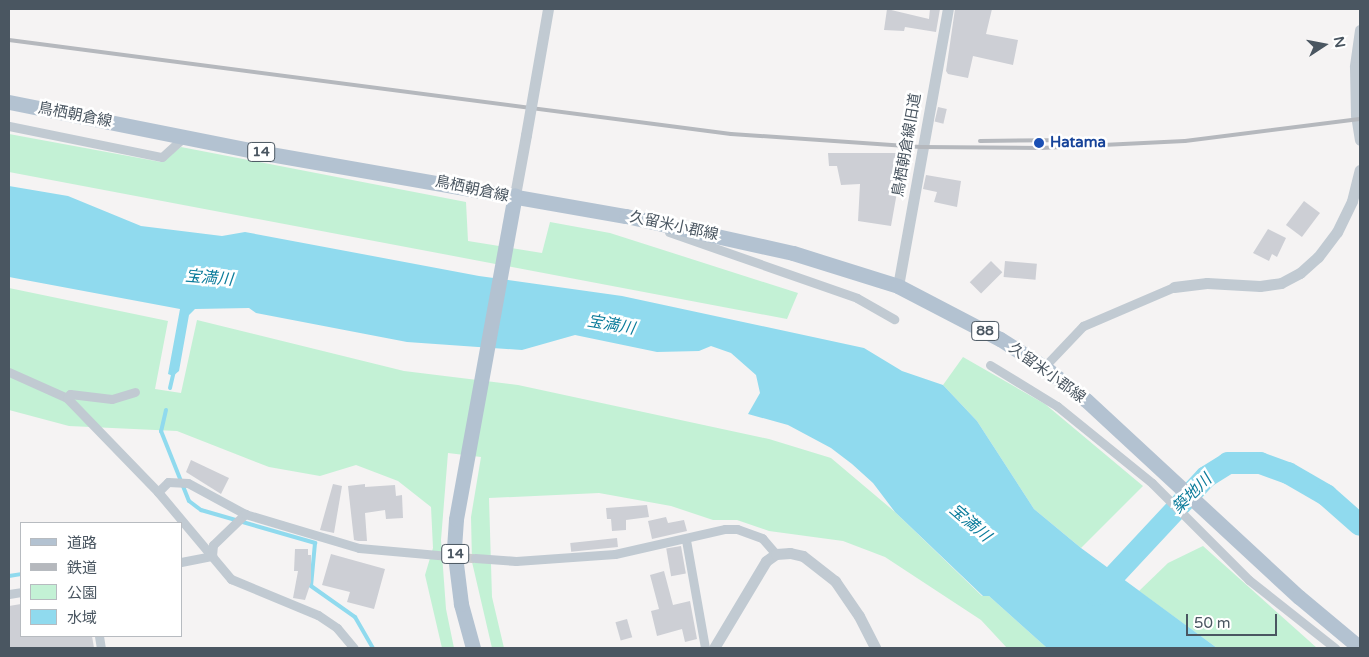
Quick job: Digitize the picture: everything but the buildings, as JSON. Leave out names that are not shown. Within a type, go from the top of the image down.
[{"type":"main road","name":"鳥栖朝倉線","points":[[9,102],[184,137],[515,195],[506,234],[466,458],[454,548],[461,604],[473,648]]},
{"type":"main road","name":"久留米小郡線","points":[[515,195],[626,216],[793,253],[898,286],[1000,339],[1044,367],[1086,400],[1299,597],[1360,648]]},
{"type":"street","points":[[515,195],[548,9]]},
{"type":"street","name":"鳥栖朝倉線旧道","points":[[898,286],[948,9]]},
{"type":"street","points":[[1360,30],[1356,67],[1356,115],[1360,140]]},
{"type":"street","points":[[9,126],[162,157],[184,137]]},
{"type":"street","points":[[1044,367],[1083,326],[1174,287],[1207,283],[1260,286],[1281,283],[1300,273],[1318,257],[1337,232],[1352,201],[1360,170]]},
{"type":"street","points":[[626,216],[857,298],[894,319]]},
{"type":"street","points":[[990,365],[1057,406],[1152,483],[1249,580],[1335,648]]},
{"type":"street","points":[[9,372],[67,398],[158,492],[231,579],[318,615],[337,628],[354,648]]},
{"type":"street","points":[[67,398],[70,394],[112,398],[135,392]]},
{"type":"street","points":[[158,492],[168,482],[188,483],[245,514],[358,548],[438,555]]},
{"type":"street","points":[[212,556],[213,545],[245,514]]},
{"type":"street","points":[[475,558],[516,561],[573,558],[686,540],[725,529],[737,529],[762,538],[776,554]]},
{"type":"street","points":[[686,540],[705,648]]},
{"type":"street","points":[[714,648],[766,561],[776,554],[803,556],[835,581],[859,616],[875,648]]},
{"type":"street","points":[[182,562],[212,556]]},
{"type":"green space","points":[[9,134],[161,162],[181,147],[466,202],[468,241],[542,253],[550,222],[610,233],[798,293],[787,319],[9,172]]},
{"type":"green space","points":[[9,288],[168,321],[155,389],[181,393],[197,320],[404,371],[518,385],[769,439],[831,458],[895,512],[982,596],[989,596],[1047,648],[1007,648],[981,620],[885,557],[843,541],[769,531],[737,520],[713,520],[671,506],[599,493],[489,498],[492,597],[504,648],[492,648],[472,562],[471,517],[481,457],[448,453],[441,540],[446,609],[454,648],[442,648],[425,575],[433,548],[431,507],[398,481],[356,465],[320,476],[269,467],[177,431],[69,426],[9,410]]},
{"type":"green space","points":[[963,357],[1045,404],[1143,486],[1081,548],[1034,509],[977,421],[943,385]]},
{"type":"green space","points":[[1203,546],[1317,648],[1217,648],[1139,591],[1168,563]]},
{"type":"water","name":"宝満川","points":[[9,186],[68,196],[141,226],[222,236],[245,232],[479,276],[622,296],[864,348],[902,371],[943,385],[977,421],[1034,509],[1081,548],[1217,648],[1047,648],[989,596],[983,596],[895,512],[873,483],[852,464],[831,448],[788,425],[748,414],[760,393],[756,375],[731,353],[711,346],[699,351],[657,352],[575,335],[522,350],[407,342],[256,313],[249,308],[195,309],[189,315],[179,371],[173,376],[168,374],[180,309],[9,277]]},
{"type":"waterway","points":[[170,388],[174,371]]},
{"type":"waterway","points":[[166,410],[161,431],[189,501],[201,510],[315,543],[311,586],[355,617],[373,648]]},
{"type":"waterway","name":"築地川","points":[[1096,595],[1206,477],[1228,463],[1260,463],[1288,473],[1326,495],[1360,525]]},
{"type":"waterway","points":[[9,576],[20,574]]},
{"type":"tunnel","points":[[438,555],[475,558]]},
{"type":"railway","points":[[9,40],[731,134],[921,147],[1041,148],[1185,141],[1360,119]]},
{"type":"railway","points":[[980,141],[1082,140]]},
{"type":"place","name":"Hatama","points":[[1039,143]]}]
